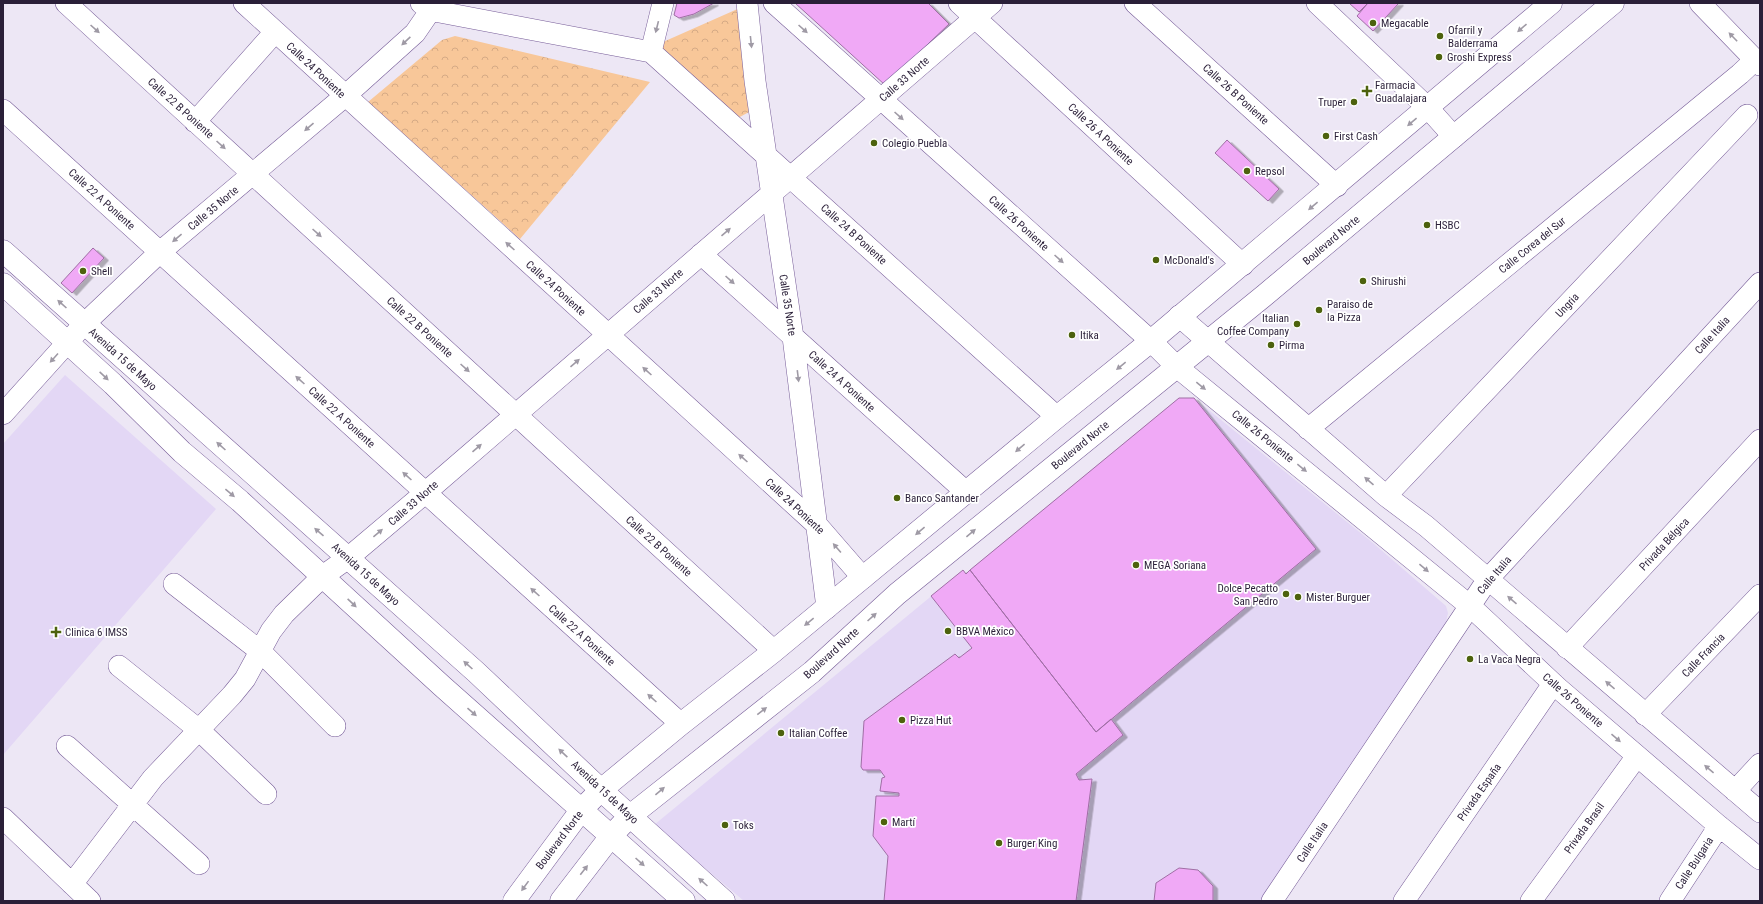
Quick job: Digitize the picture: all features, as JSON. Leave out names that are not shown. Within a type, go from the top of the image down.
[{"type":"main road","name":"Boulevard Norte","points":[[514,901],[582,810],[601,790],[680,724],[827,608],[1151,341],[1179,316],[1243,265],[1551,3]]},
{"type":"main road","name":"Boulevard Norte","points":[[560,901],[611,836],[630,816],[812,672],[897,594],[1177,367],[1613,3]]},
{"type":"main road","name":"Avenida 15 de Mayo","points":[[3,251],[476,672],[601,790],[724,901]]},
{"type":"main road","points":[[3,284],[68,343],[182,452],[323,576],[435,680],[684,901]]},
{"type":"street","name":"Calle 22 B Poniente","points":[[66,3],[774,651]]},
{"type":"street","name":"Calle 24 Poniente","points":[[244,3],[344,96],[817,525],[863,578]]},
{"type":"street","points":[[427,5],[651,52],[663,3]]},
{"type":"street","name":"Calle 35 Norte","points":[[748,3],[755,82],[793,337],[827,608]]},
{"type":"street","name":"Calle 26 Poniente","points":[[774,3],[1151,341],[1177,367],[1470,606],[1553,684],[1719,826],[1760,859]]},
{"type":"street","name":"Calle 26 A Poniente","points":[[959,3],[1243,265]]},
{"type":"street","name":"Calle 33 Norte","points":[[72,884],[153,778],[232,695],[245,679],[271,631],[284,614],[323,576],[348,558],[425,493],[992,3]]},
{"type":"street","name":"Calle 26 B Poniente","points":[[1135,3],[1336,186]]},
{"type":"street","points":[[1317,3],[1428,108],[1454,137]]},
{"type":"street","points":[[1700,3],[1758,62]]},
{"type":"street","name":"Calle 35 Norte","points":[[5,409],[68,343],[84,324],[160,252],[344,96],[415,33],[422,25],[427,5]]},
{"type":"street","points":[[195,122],[275,32]]},
{"type":"street","name":"Calle 24 B Poniente","points":[[651,52],[1057,417]]},
{"type":"street","name":"Calle Corea del Sur","points":[[1308,429],[1740,74],[1758,62]]},
{"type":"street","name":"Calle 22 A Poniente","points":[[3,110],[680,724]]},
{"type":"street","name":"Ungria","points":[[1386,496],[1747,114]]},
{"type":"street","name":"Calle 24 A Poniente","points":[[701,254],[966,492]]},
{"type":"street","name":"Calle Italia","points":[[1272,901],[1488,579],[1760,283]]},
{"type":"street","points":[[1179,316],[1386,496],[1426,526],[1760,812]]},
{"type":"street","name":"Privada Bélgica","points":[[1567,648],[1760,440]]},
{"type":"street","points":[[1406,553],[1426,526]]},
{"type":"street","points":[[174,584],[260,651],[335,726]]},
{"type":"street","name":"Calle Francia","points":[[1645,715],[1760,595]]},
{"type":"street","points":[[119,666],[199,730],[266,794]]},
{"type":"street","name":"Privada España","points":[[1404,901],[1553,684]]},
{"type":"street","points":[[67,746],[199,864]]},
{"type":"street","name":"Privada Brasil","points":[[1531,901],[1637,756]]},
{"type":"street","points":[[1735,791],[1760,764]]},
{"type":"street","points":[[3,818],[90,901]]},
{"type":"street","name":"Calle Bulgaria","points":[[1670,901],[1719,826]]},
{"type":"shaded area","name":"Clinica 6 IMSS","points":[[65,375],[216,509],[3,755],[3,444]]},
{"type":"shaded area","points":[[1179,398],[1194,398],[1373,543],[1446,606],[1448,613],[1446,622],[1261,901],[744,901],[654,825],[963,570],[966,573]]},
{"type":"green space","points":[[742,7],[751,111],[736,119],[663,55],[663,42]]},
{"type":"green space","points":[[455,36],[650,82],[520,239],[368,102],[442,40]]},
{"type":"building","points":[[677,3],[714,3],[694,14],[679,18],[674,15]]},
{"type":"building","points":[[795,3],[928,3],[949,24],[885,85]]},
{"type":"building","points":[[1349,3],[1368,3],[1359,12]]},
{"type":"building","name":"Megacable","points":[[1368,3],[1399,3],[1373,31],[1357,16]]},
{"type":"building","name":"Repsol","points":[[1227,140],[1279,189],[1268,201],[1215,153]]},
{"type":"building","name":"Shell","points":[[93,248],[104,258],[72,293],[61,283]]},
{"type":"building","name":"MEGA Soriana","points":[[1179,398],[1194,398],[1316,549],[1096,732],[970,570]]},
{"type":"building","points":[[963,570],[966,574],[970,570],[1096,732],[1111,719],[1123,735],[1076,774],[1079,780],[1092,779],[1076,901],[884,901],[888,856],[873,836],[876,796],[899,796],[899,793],[880,791],[882,778],[885,777],[880,770],[863,770],[861,767],[864,721],[955,654],[959,658],[972,648],[931,596]]},
{"type":"building","points":[[1179,868],[1198,870],[1213,886],[1213,901],[1154,901],[1156,883]]},
{"type":"place","name":"Megacable","points":[[1373,23]]},
{"type":"place","name":"Ofarril y Balderrama","points":[[1440,36]]},
{"type":"place","name":"Groshi Express","points":[[1439,57]]},
{"type":"place","name":"Farmacia Guadalajara","points":[[1367,91]]},
{"type":"place","name":"Truper","points":[[1354,102]]},
{"type":"place","name":"First Cash","points":[[1326,136]]},
{"type":"place","name":"Colegio Puebla","points":[[874,143]]},
{"type":"place","name":"Repsol","points":[[1247,171]]},
{"type":"place","name":"HSBC","points":[[1427,225]]},
{"type":"place","name":"McDonald's","points":[[1156,260]]},
{"type":"place","name":"Shell","points":[[83,271]]},
{"type":"place","name":"Shirushi","points":[[1363,281]]},
{"type":"place","name":"Paraiso de la Pizza","points":[[1319,310]]},
{"type":"place","name":"Italian Coffee Company","points":[[1297,324]]},
{"type":"place","name":"Itika","points":[[1072,335]]},
{"type":"place","name":"Pirma","points":[[1271,345]]},
{"type":"place","name":"Banco Santander","points":[[897,498]]},
{"type":"place","name":"MEGA Soriana","points":[[1136,565]]},
{"type":"place","name":"Dolce Pecatto San Pedro","points":[[1286,594]]},
{"type":"place","name":"Mister Burguer","points":[[1298,597]]},
{"type":"place","name":"BBVA México","points":[[948,631]]},
{"type":"place","name":"Clinica 6 IMSS","points":[[56,632]]},
{"type":"place","name":"La Vaca Negra","points":[[1470,659]]},
{"type":"place","name":"Pizza Hut","points":[[902,720]]},
{"type":"place","name":"Italian Coffee","points":[[781,733]]},
{"type":"place","name":"Martí","points":[[884,822]]},
{"type":"place","name":"Toks","points":[[725,825]]},
{"type":"place","name":"Burger King","points":[[999,843]]}]
